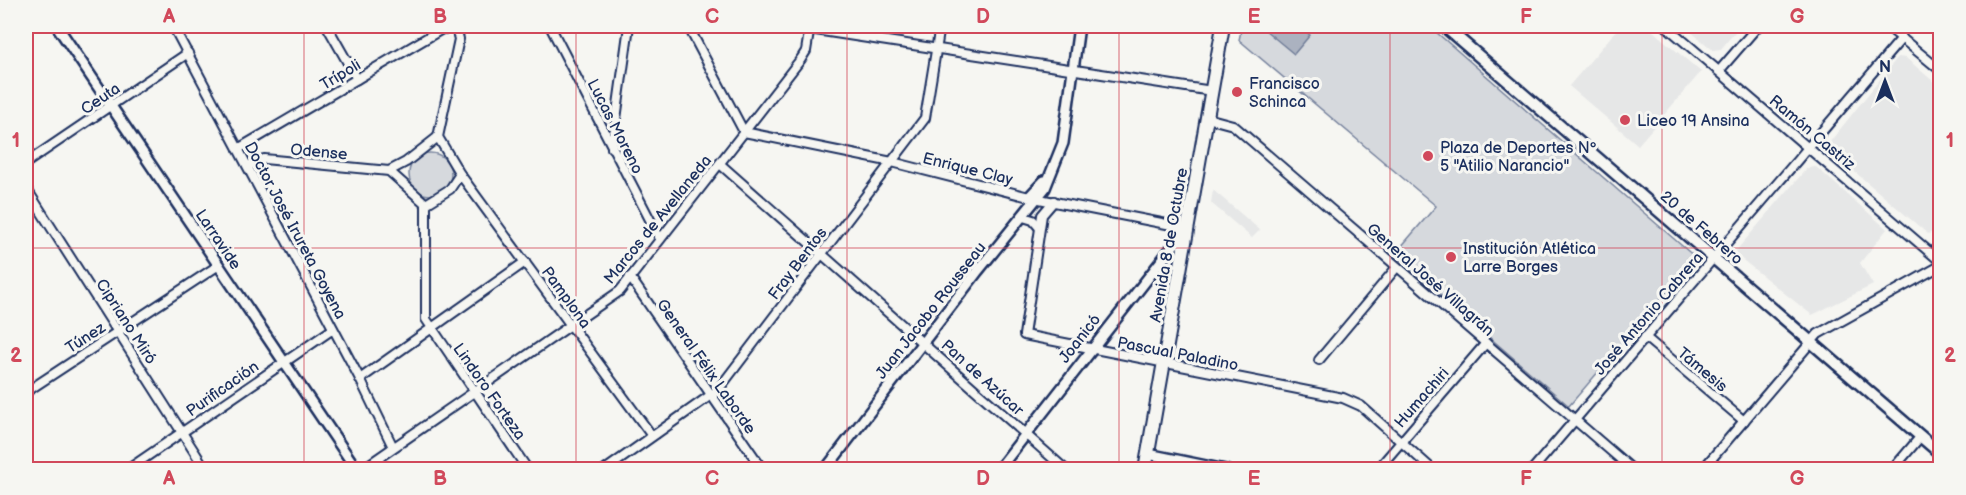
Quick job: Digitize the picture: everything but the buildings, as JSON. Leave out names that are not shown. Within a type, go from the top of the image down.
[{"type":"main road","name":"Avenida 8 de Octubre","points":[[1145,470],[1223,26]]},
{"type":"main road","name":"20 de Febrero","points":[[1449,27],[1941,453]]},
{"type":"street","name":"Larravide","points":[[57,26],[283,362],[359,470]]},
{"type":"street","name":"Doctor José Irureta Goyena","points":[[173,26],[360,379],[393,447]]},
{"type":"street","points":[[327,26],[357,79]]},
{"type":"street","name":"Lucas Moreno","points":[[550,26],[660,239]]},
{"type":"street","points":[[612,149],[629,26]]},
{"type":"street","points":[[688,26],[744,132]]},
{"type":"street","name":"Fray Bentos","points":[[605,470],[718,390],[892,162],[925,118],[940,26]]},
{"type":"street","name":"Juan Jacobo Rousseau","points":[[829,468],[924,342],[1023,217],[1055,167],[1063,143],[1079,26]]},
{"type":"street","name":"Ramón Castriz","points":[[1666,26],[1941,261]]},
{"type":"street","points":[[1719,71],[1758,26]]},
{"type":"street","points":[[1887,26],[1941,70]]},
{"type":"street","points":[[810,27],[936,49],[1212,91]]},
{"type":"street","name":"Marcos de Avellaneda","points":[[359,470],[620,291],[804,55],[810,27]]},
{"type":"street","name":"Trípoli","points":[[238,149],[442,28],[456,29],[459,39],[438,137]]},
{"type":"street","name":"José Antonio Cabrera","points":[[1532,470],[1902,38]]},
{"type":"street","name":"Ceuta","points":[[26,163],[112,107],[188,53]]},
{"type":"street","name":"General José Villagrán","points":[[1207,118],[1233,125],[1633,470]]},
{"type":"street","name":"Enrique Clay","points":[[744,132],[892,162],[1034,198],[1187,228]]},
{"type":"street","points":[[429,327],[426,319],[426,204],[389,171],[438,137]]},
{"type":"street","name":"Pamplona","points":[[438,137],[460,174],[652,436]]},
{"type":"street","name":"Odense","points":[[248,166],[264,159],[389,171]]},
{"type":"street","name":"Pan de Azúcar","points":[[720,164],[924,342],[1066,470]]},
{"type":"street","points":[[426,204],[453,187],[460,174]]},
{"type":"street","name":"Cipriano Miró","points":[[26,188],[206,470]]},
{"type":"street","name":"Pascual Paladino","points":[[1054,201],[1043,211],[1039,227],[1024,335],[1343,398],[1361,406],[1400,441]]},
{"type":"street","points":[[1023,217],[1033,220],[1039,227]]},
{"type":"street","name":"Joanicó","points":[[998,470],[1090,349],[1187,228]]},
{"type":"street","points":[[360,379],[429,327],[525,262]]},
{"type":"street","name":"Túnez","points":[[26,392],[219,265]]},
{"type":"street","points":[[1702,470],[1812,340],[1825,329],[1941,266]]},
{"type":"street","points":[[1319,360],[1397,267]]},
{"type":"street","name":"General Félix Laborde","points":[[630,278],[763,470]]},
{"type":"street","name":"Lindoro Forteza","points":[[429,327],[528,470]]},
{"type":"street","name":"Purificación","points":[[127,470],[333,329]]},
{"type":"street","name":"Támesis","points":[[1644,337],[1743,421]]},
{"type":"street","name":"Humachiri","points":[[1377,470],[1486,343]]},
{"type":"street","points":[[1892,470],[1921,436]]},
{"type":"street","points":[[1400,441],[1433,470]]},
{"type":"street","points":[[1148,454],[1227,470]]},
{"type":"shaded area","points":[[1242,26],[1429,26],[1696,258],[1569,406],[1394,255],[1436,206],[1239,40]]},
{"type":"shaded area","points":[[1268,26],[1299,26],[1310,35],[1294,54],[1265,30]]},
{"type":"shaded area","points":[[1620,26],[1647,26],[1701,72],[1638,145],[1569,86]]},
{"type":"shaded area","points":[[1684,26],[1740,26],[1721,49],[1713,50]]},
{"type":"shaded area","points":[[1898,57],[1906,58],[1940,87],[1940,207],[1934,232],[1928,234],[1829,150],[1829,143]]},
{"type":"shaded area","points":[[430,153],[445,159],[451,174],[445,189],[430,195],[415,189],[409,174],[415,159]]},
{"type":"shaded area","points":[[1816,167],[1887,229],[1860,263],[1873,285],[1812,315],[1734,253],[1807,168]]},
{"type":"shaded area","points":[[1213,190],[1260,230],[1252,238],[1211,203]]},
{"type":"place","name":"Francisco Schinca","points":[[1237,92]]},
{"type":"place","name":"Liceo 19 Ansina","points":[[1625,120]]},
{"type":"place","name":"Plaza de Deportes Nº 5 \"Atilio Narancio\"","points":[[1428,156]]},
{"type":"place","name":"Institución Atlética Larre Borges","points":[[1451,257]]}]
